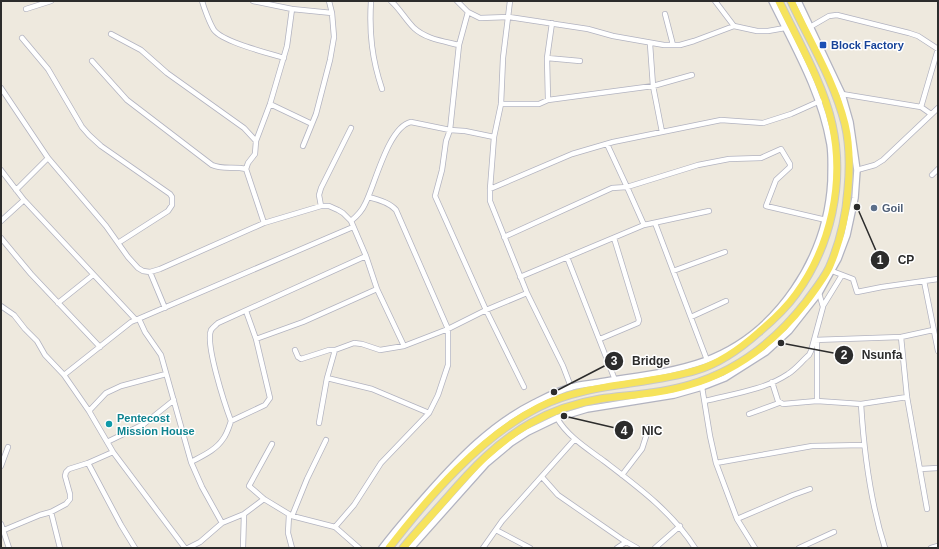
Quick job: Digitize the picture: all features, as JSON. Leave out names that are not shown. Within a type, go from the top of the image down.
[{"type":"main road","points":[[388,548],[457,470],[488,441],[504,428],[523,416],[542,406],[574,393],[592,389],[665,379],[699,370],[725,358],[749,341],[773,320],[795,296],[822,248],[830,222],[835,196],[836,147],[829,109],[822,90],[779,1]]},
{"type":"main road","points":[[397,537],[407,547],[424,529],[475,466],[492,450],[517,431],[532,422],[553,412],[578,404],[599,399],[656,392],[687,386],[714,377],[757,352],[795,317],[813,294],[828,270],[839,242],[847,204],[849,154],[845,126],[822,56],[791,1]]},
{"type":"street","points":[[26,9],[51,1]]},
{"type":"street","points":[[202,1],[214,30],[218,34],[232,41],[284,58]]},
{"type":"street","points":[[253,1],[271,3],[292,9],[332,12]]},
{"type":"street","points":[[303,146],[316,114],[334,37],[332,12],[329,1]]},
{"type":"street","points":[[371,1],[370,20],[373,59],[382,89]]},
{"type":"street","points":[[391,1],[416,29],[433,39],[459,45]]},
{"type":"street","points":[[457,1],[468,12],[480,18],[509,17],[552,23],[588,29],[650,44],[673,45],[694,41],[734,26],[757,31],[785,28]]},
{"type":"street","points":[[510,1],[503,58],[501,104],[494,137],[490,201],[520,277],[563,366],[571,387]]},
{"type":"street","points":[[715,1],[734,26]]},
{"type":"street","points":[[382,548],[400,524],[476,442],[494,427],[514,414],[534,403],[571,387],[660,373],[707,360],[743,340],[765,323],[787,299],[810,263],[826,220],[830,198],[832,169],[830,146],[820,101],[772,1]]},
{"type":"street","points":[[424,529],[486,464],[511,443],[528,432],[557,418],[587,408],[654,399],[702,387],[724,378],[766,352],[789,331],[819,293],[838,259],[847,235],[855,198],[857,170],[850,122],[842,94],[822,56],[798,1]]},
{"type":"street","points":[[264,222],[246,169],[256,151],[256,141],[270,104],[284,58],[292,9]]},
{"type":"street","points":[[468,12],[459,45],[450,130],[446,141],[442,170],[435,196],[486,310],[524,387]]},
{"type":"street","points":[[665,14],[673,45]]},
{"type":"street","points":[[810,28],[829,16],[837,15],[918,36],[938,49],[922,107]]},
{"type":"street","points":[[548,100],[548,58],[552,23]]},
{"type":"street","points":[[111,34],[141,50],[167,73],[244,128],[256,141]]},
{"type":"street","points":[[22,38],[48,69],[82,127],[89,135],[101,146],[170,194],[172,197],[172,205],[168,211],[118,243]]},
{"type":"street","points":[[650,44],[653,86],[662,132]]},
{"type":"street","points":[[548,58],[580,61]]},
{"type":"street","points":[[92,61],[127,100],[212,165],[223,169],[246,169]]},
{"type":"street","points":[[501,104],[539,104],[548,100],[653,86],[692,75]]},
{"type":"street","points":[[1,88],[48,158],[106,226],[123,251],[138,268],[150,272],[264,222],[320,206],[329,206],[338,210],[352,221],[353,227],[366,256],[378,289],[404,346]]},
{"type":"street","points":[[842,94],[922,107],[931,114]]},
{"type":"street","points":[[490,189],[572,154],[606,144],[721,120],[763,123],[791,114],[820,101]]},
{"type":"street","points":[[270,104],[312,124]]},
{"type":"street","points":[[857,170],[875,165],[883,160],[938,108]]},
{"type":"street","points":[[352,221],[360,213],[368,198],[382,160],[394,136],[405,124],[411,122],[494,137]]},
{"type":"street","points":[[320,206],[319,195],[321,188],[351,128]]},
{"type":"street","points":[[606,144],[644,225]]},
{"type":"street","points":[[504,237],[612,188],[627,187],[698,165],[729,159],[761,158],[781,149],[790,164],[790,167],[776,180],[766,206],[826,220]]},
{"type":"street","points":[[16,190],[48,158]]},
{"type":"street","points":[[932,174],[938,169]]},
{"type":"street","points":[[1,170],[24,200],[93,275],[138,319],[161,355],[191,462],[202,487],[222,523]]},
{"type":"street","points":[[335,527],[354,505],[381,463],[429,413],[438,395],[448,365],[448,329],[395,208],[378,200],[368,198]]},
{"type":"street","points":[[1,221],[24,200]]},
{"type":"street","points":[[520,277],[644,225],[709,211]]},
{"type":"street","points":[[655,223],[707,360]]},
{"type":"street","points":[[64,375],[125,326],[138,319],[353,227]]},
{"type":"street","points":[[1,238],[31,274],[100,347]]},
{"type":"street","points":[[600,339],[639,322],[614,238]]},
{"type":"street","points":[[673,271],[725,252]]},
{"type":"street","points":[[191,462],[215,448],[220,443],[224,438],[231,421],[222,398],[214,368],[210,334],[213,328],[218,323],[366,256]]},
{"type":"street","points":[[567,257],[615,380]]},
{"type":"street","points":[[832,271],[853,279],[857,292],[938,279]]},
{"type":"street","points":[[150,272],[165,308]]},
{"type":"street","points":[[58,303],[93,275]]},
{"type":"street","points":[[705,401],[758,388],[772,382],[788,374],[809,355],[815,340],[823,306],[842,275]]},
{"type":"street","points":[[924,281],[938,351]]},
{"type":"street","points":[[256,339],[303,322],[378,289]]},
{"type":"street","points":[[295,350],[298,357],[301,359],[329,350],[335,350],[354,343],[380,350],[404,346],[448,329],[486,310],[527,293]]},
{"type":"street","points":[[819,293],[823,306]]},
{"type":"street","points":[[691,317],[726,301]]},
{"type":"street","points":[[1,306],[14,315],[25,329],[34,337],[45,355],[64,375],[89,411],[113,452],[186,548],[200,542],[222,523],[244,514],[264,499]]},
{"type":"street","points":[[231,421],[259,409],[269,400],[256,339],[246,311]]},
{"type":"street","points":[[815,340],[901,337],[933,330]]},
{"type":"street","points":[[901,337],[907,397],[927,509]]},
{"type":"street","points":[[815,340],[817,401]]},
{"type":"street","points":[[318,423],[327,378],[335,350]]},
{"type":"street","points":[[89,411],[106,393],[121,386],[166,374]]},
{"type":"street","points":[[327,378],[372,390],[429,413]]},
{"type":"street","points":[[772,382],[779,402]]},
{"type":"street","points":[[702,387],[716,463],[737,520],[755,548]]},
{"type":"street","points":[[749,414],[779,402],[783,404],[817,401],[861,404],[907,397]]},
{"type":"street","points":[[107,442],[144,424],[174,400]]},
{"type":"street","points":[[861,404],[864,445],[876,516],[885,548]]},
{"type":"street","points":[[557,418],[575,439],[655,502],[680,526],[695,548]]},
{"type":"street","points":[[622,475],[642,449],[649,428]]},
{"type":"street","points":[[483,548],[502,521],[575,439]]},
{"type":"street","points":[[292,548],[288,533],[290,515],[326,440]]},
{"type":"street","points":[[272,444],[249,486],[264,499],[290,515],[335,527],[359,548]]},
{"type":"street","points":[[716,463],[812,446],[864,445]]},
{"type":"street","points":[[1,466],[8,447]]},
{"type":"street","points":[[4,530],[51,512],[66,504],[70,499],[70,494],[65,476],[66,472],[69,469],[88,463],[113,452]]},
{"type":"street","points":[[88,463],[135,548]]},
{"type":"street","points":[[920,469],[938,468]]},
{"type":"street","points":[[542,477],[558,495],[637,548]]},
{"type":"street","points":[[737,520],[792,495],[810,489]]},
{"type":"street","points":[[51,512],[60,548]]},
{"type":"street","points":[[243,548],[244,514]]},
{"type":"street","points":[[1,524],[9,548]]},
{"type":"street","points":[[655,548],[680,526]]},
{"type":"street","points":[[496,530],[530,548]]},
{"type":"street","points":[[799,548],[834,532]]},
{"type":"street","points":[[617,548],[626,542]]},
{"type":"street","points":[[931,548],[938,546]]},
{"type":"place","name":"Block Factory","points":[[823,45]]},
{"type":"place","name":"CP","points":[[857,207]]},
{"type":"place","name":"Goil","points":[[874,208]]},
{"type":"place","name":"Nsunfa","points":[[781,343]]},
{"type":"place","name":"Bridge","points":[[554,392]]},
{"type":"place","name":"NIC","points":[[564,416]]},
{"type":"place","name":"Pentecost Mission House","points":[[109,424]]}]
